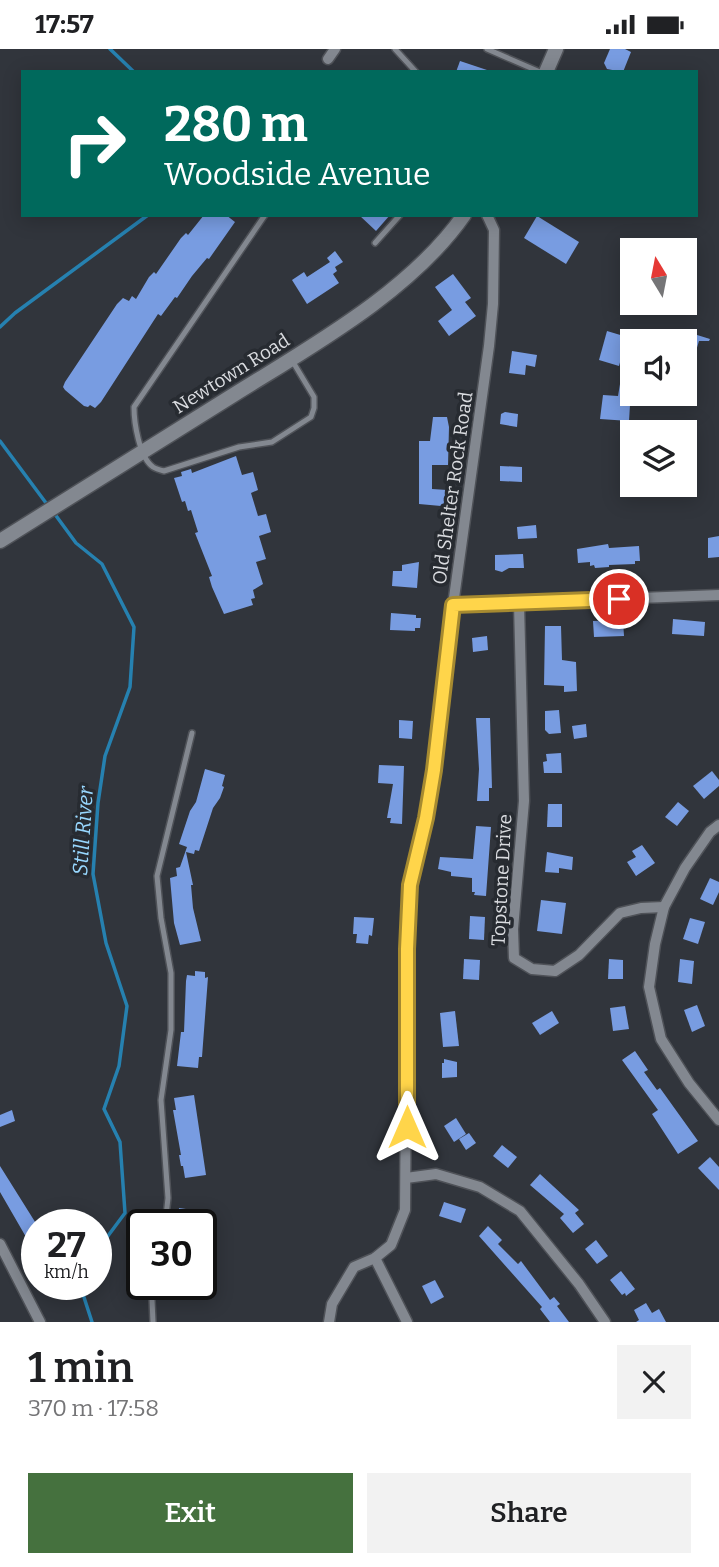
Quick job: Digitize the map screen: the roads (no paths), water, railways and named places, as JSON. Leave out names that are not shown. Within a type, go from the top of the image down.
[{"type":"main road","points":[[547,70],[556,49]]},
{"type":"main road","name":"Newtown Road","points":[[0,541],[291,359],[372,305],[418,265],[462,217]]},
{"type":"street","points":[[328,59],[335,49]]},
{"type":"street","name":"Old Shelter Rock Road","points":[[329,1322],[332,1304],[354,1267],[375,1258],[391,1245],[405,1210],[410,885],[428,806],[491,332],[494,230],[488,217]]},
{"type":"street","points":[[453,605],[719,594]]},
{"type":"street","name":"Topstone Drive","points":[[520,604],[524,801],[513,929],[514,958],[532,969],[555,971],[579,955],[620,913],[641,908],[664,907]]},
{"type":"street","points":[[719,825],[710,832],[685,869],[664,907],[649,987],[661,1039],[689,1083],[719,1120]]},
{"type":"street","points":[[407,1178],[436,1174],[480,1187],[520,1211],[579,1284],[605,1322]]},
{"type":"street","points":[[0,1244],[40,1322]]},
{"type":"street","points":[[375,1258],[407,1322]]},
{"type":"lane","points":[[395,49],[414,70]]},
{"type":"lane","points":[[487,49],[544,70]]},
{"type":"lane","points":[[264,217],[134,407],[134,420],[142,451],[152,467],[164,471],[239,447],[272,442],[311,417],[314,397],[291,359]]},
{"type":"lane","points":[[375,243],[398,217]]},
{"type":"lane","points":[[167,1209],[161,1100],[171,1030],[171,973],[161,919],[157,876],[192,733]]},
{"type":"lane","points":[[152,1300],[153,1322]]},
{"type":"waterway","name":"Still River","points":[[110,49],[132,70]]},
{"type":"waterway","name":"Still River","points":[[0,327],[15,313],[145,217]]},
{"type":"waterway","name":"Still River","points":[[0,441],[49,507]]},
{"type":"waterway","name":"Still River","points":[[54,513],[76,543],[102,564],[134,627],[130,687],[105,756],[98,803],[93,874],[106,943],[127,1006],[119,1066],[104,1109],[120,1142],[125,1213],[112,1230]]},
{"type":"waterway","name":"Still River","points":[[85,1300],[92,1322]]}]
